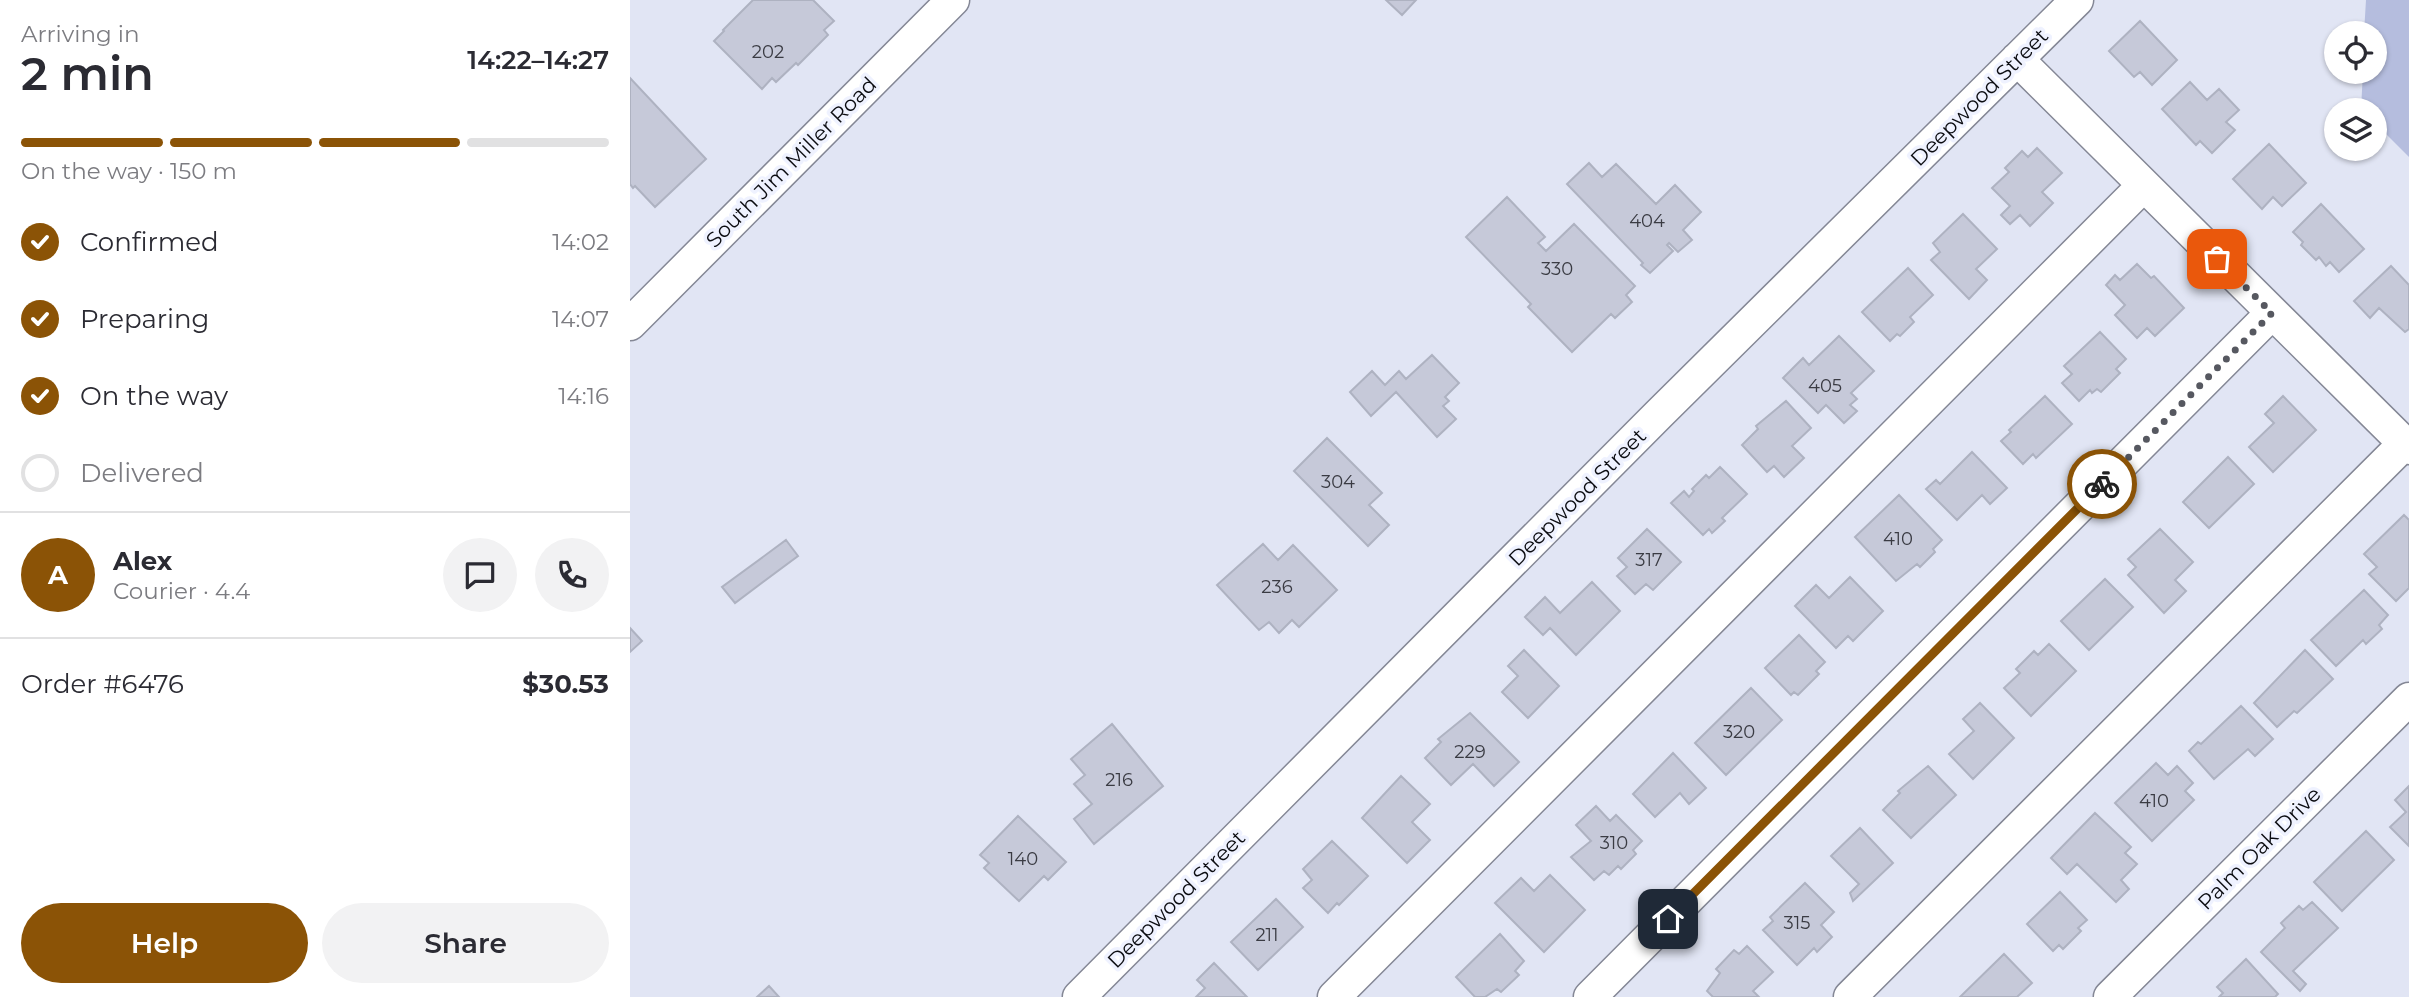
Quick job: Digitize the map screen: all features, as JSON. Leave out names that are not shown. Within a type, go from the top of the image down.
[{"type":"street","name":"Deepwood Street","points":[[1079,997],[1658,415],[2077,0]]},
{"type":"street","name":"South Jim Miller Road","points":[[634,312],[937,5]]},
{"type":"street","points":[[1850,997],[2407,446],[2017,59]]},
{"type":"street","points":[[1334,997],[2143,186]]},
{"type":"street","points":[[1590,997],[2272,313]]},
{"type":"street","name":"Palm Oak Drive","points":[[2110,997],[2409,698]]},
{"type":"shaded area","points":[[2366,0],[2409,0],[2409,157],[2387,135],[2387,98],[2362,98],[2362,84],[2387,84],[2387,21],[2365,21]]},
{"type":"building","points":[[753,0],[813,0],[834,21],[824,30],[828,35],[798,65],[796,63],[776,82],[772,78],[762,89],[714,41]]},
{"type":"building","points":[[1386,0],[1416,0],[1402,15]]},
{"type":"building","points":[[2140,21],[2177,60],[2152,85],[2140,72],[2134,77],[2109,51]]},
{"type":"building","points":[[630,78],[706,159],[655,207],[630,184]]},
{"type":"building","points":[[2190,82],[2207,100],[2219,89],[2239,110],[2226,122],[2235,130],[2212,153],[2200,141],[2196,145],[2162,109]]},
{"type":"building","points":[[2269,144],[2306,183],[2282,206],[2273,197],[2262,209],[2233,179]]},
{"type":"building","points":[[2037,148],[2062,173],[2042,192],[2053,203],[2030,226],[2020,215],[2010,224],[2001,215],[2010,206],[1992,188],[2009,172],[2005,168],[2022,151],[2028,157]]},
{"type":"building","points":[[1589,163],[1602,177],[1616,164],[1656,204],[1675,185],[1701,212],[1683,230],[1692,240],[1678,252],[1669,243],[1667,245],[1673,251],[1650,273],[1567,184]]},
{"type":"building","points":[[1507,197],[1545,237],[1538,243],[1546,251],[1574,224],[1635,286],[1626,295],[1632,302],[1615,318],[1611,314],[1572,352],[1528,307],[1531,304],[1466,237]]},
{"type":"building","points":[[2321,204],[2364,249],[2339,272],[2330,262],[2326,266],[2319,257],[2316,260],[2293,232]]},
{"type":"building","points":[[1963,214],[1997,249],[1976,269],[1987,280],[1969,299],[1931,260],[1940,252],[1933,243]]},
{"type":"building","points":[[2137,264],[2151,278],[2154,276],[2184,308],[2155,336],[2147,328],[2137,338],[2115,315],[2125,305],[2106,285],[2115,275],[2120,280]]},
{"type":"building","points":[[2391,266],[2409,285],[2409,329],[2405,332],[2379,308],[2370,318],[2354,301]]},
{"type":"building","points":[[1908,268],[1933,295],[1910,317],[1914,322],[1900,336],[1897,334],[1890,341],[1862,312]]},
{"type":"building","points":[[2100,332],[2126,359],[2116,369],[2120,373],[2101,392],[2097,389],[2092,393],[2090,390],[2079,401],[2062,383],[2072,374],[2064,366]]},
{"type":"building","points":[[1839,336],[1874,371],[1851,393],[1857,399],[1850,405],[1857,411],[1844,423],[1826,405],[1818,413],[1783,378],[1803,358],[1809,365]]},
{"type":"building","points":[[1432,355],[1459,383],[1445,397],[1449,401],[1443,406],[1456,419],[1437,437],[1396,392],[1371,416],[1350,392],[1372,371],[1385,385],[1399,371],[1406,379]]},
{"type":"building","points":[[2045,396],[2072,424],[2036,458],[2033,454],[2023,464],[2001,441]]},
{"type":"building","points":[[2283,396],[2316,430],[2273,472],[2249,447],[2274,423],[2265,414]]},
{"type":"building","points":[[1786,401],[1811,428],[1792,446],[1804,458],[1784,477],[1774,466],[1767,472],[1742,445],[1758,429],[1756,426]]},
{"type":"building","points":[[1327,438],[1382,493],[1369,505],[1389,525],[1368,546],[1294,471]]},
{"type":"building","points":[[1972,452],[2007,488],[1990,504],[1982,495],[1957,520],[1926,489],[1936,480],[1940,484]]},
{"type":"building","points":[[2228,457],[2254,484],[2209,528],[2183,502]]},
{"type":"building","points":[[1720,467],[1747,494],[1722,518],[1725,521],[1712,533],[1709,529],[1703,535],[1671,503],[1684,491],[1689,497],[1694,491],[1692,489],[1706,475],[1709,478]]},
{"type":"building","points":[[1899,495],[1942,540],[1933,549],[1935,552],[1920,567],[1917,564],[1896,581],[1855,537]]},
{"type":"building","points":[[2404,515],[2409,520],[2409,588],[2396,601],[2369,574],[2377,567],[2364,554]]},
{"type":"building","points":[[1647,529],[1681,562],[1653,590],[1646,584],[1635,594],[1617,576],[1627,567],[1618,558]]},
{"type":"building","points":[[2160,529],[2193,562],[2175,580],[2186,591],[2164,613],[2128,575],[2136,567],[2128,559]]},
{"type":"building","points":[[786,540],[798,556],[735,603],[722,587]]},
{"type":"building","points":[[1263,544],[1278,560],[1293,545],[1337,590],[1299,627],[1292,620],[1279,633],[1269,622],[1259,630],[1217,585]]},
{"type":"building","points":[[1850,577],[1883,611],[1853,641],[1848,636],[1836,648],[1795,606],[1816,585],[1829,598]]},
{"type":"building","points":[[2105,579],[2133,607],[2089,650],[2061,621]]},
{"type":"building","points":[[1592,582],[1620,611],[1576,655],[1550,628],[1543,635],[1525,617],[1545,597],[1560,613]]},
{"type":"building","points":[[2364,590],[2388,615],[2379,625],[2382,629],[2366,644],[2363,640],[2336,666],[2311,640]]},
{"type":"building","points":[[630,628],[642,641],[630,652]]},
{"type":"building","points":[[1799,635],[1825,662],[1816,671],[1819,674],[1798,695],[1794,692],[1791,695],[1765,668]]},
{"type":"building","points":[[2049,644],[2076,671],[2031,716],[2004,688],[2020,673],[2016,669],[2034,651],[2038,655]]},
{"type":"building","points":[[1524,650],[1559,686],[1528,718],[1502,692],[1518,676],[1508,666]]},
{"type":"building","points":[[2305,650],[2333,679],[2297,713],[2294,711],[2277,727],[2254,703]]},
{"type":"building","points":[[1751,688],[1782,720],[1726,775],[1695,743]]},
{"type":"building","points":[[1980,703],[2014,738],[1973,779],[1949,754],[1974,731],[1963,719]]},
{"type":"building","points":[[2241,706],[2273,739],[2255,756],[2248,749],[2214,779],[2189,751],[2198,742],[2201,744]]},
{"type":"building","points":[[1470,713],[1519,762],[1494,786],[1473,764],[1451,785],[1425,758],[1441,742],[1438,739]]},
{"type":"building","points":[[1112,724],[1163,786],[1094,844],[1074,819],[1092,804],[1074,784],[1085,775],[1071,759]]},
{"type":"building","points":[[1673,753],[1706,788],[1689,804],[1680,793],[1655,817],[1633,794]]},
{"type":"building","points":[[2156,763],[2168,775],[2177,766],[2193,783],[2185,791],[2194,800],[2152,841],[2115,803]]},
{"type":"building","points":[[1928,766],[1956,795],[1911,838],[1883,810],[1900,793],[1898,791]]},
{"type":"building","points":[[1401,776],[1430,804],[1412,822],[1430,840],[1407,863],[1362,818]]},
{"type":"building","points":[[2409,786],[2409,846],[2390,827],[2406,812],[2395,800]]},
{"type":"building","points":[[1596,806],[1610,821],[1616,815],[1642,841],[1633,850],[1636,854],[1621,869],[1618,866],[1609,875],[1604,871],[1594,880],[1571,857],[1591,841],[1576,825]]},
{"type":"building","points":[[2095,813],[2131,847],[2125,853],[2137,864],[2121,880],[2129,889],[2116,902],[2077,864],[2067,874],[2051,858]]},
{"type":"building","points":[[1018,816],[1066,862],[1048,880],[1044,876],[1019,901],[984,868],[989,863],[980,855]]},
{"type":"building","points":[[1860,828],[1893,863],[1853,901],[1850,893],[1859,884],[1831,856]]},
{"type":"building","points":[[2366,831],[2394,860],[2342,911],[2314,882]]},
{"type":"building","points":[[1332,841],[1368,876],[1328,913],[1303,888],[1312,880],[1303,869]]},
{"type":"building","points":[[1550,875],[1585,910],[1544,952],[1495,903],[1521,878],[1534,891]]},
{"type":"building","points":[[1805,883],[1834,912],[1821,925],[1832,937],[1817,952],[1814,948],[1797,965],[1763,930],[1773,921],[1770,917]]},
{"type":"building","points":[[2060,892],[2087,920],[2078,928],[2081,931],[2063,949],[2059,945],[2053,951],[2027,924]]},
{"type":"building","points":[[1276,899],[1303,927],[1258,970],[1231,942]]},
{"type":"building","points":[[2312,902],[2338,928],[2293,971],[2306,984],[2300,991],[2261,952],[2285,928],[2281,923],[2299,906],[2303,910]]},
{"type":"building","points":[[1500,934],[1524,961],[1515,971],[1519,975],[1501,992],[1497,989],[1485,997],[1475,997],[1456,977]]},
{"type":"building","points":[[1747,946],[1773,972],[1753,991],[1759,997],[1713,997],[1707,991],[1720,973],[1716,969],[1734,950],[1739,954]]},
{"type":"building","points":[[2004,954],[2032,983],[2017,997],[1960,997]]},
{"type":"building","points":[[2246,959],[2278,994],[2275,997],[2219,997],[2223,993],[2217,987]]},
{"type":"building","points":[[1214,963],[1247,997],[1196,997],[1205,988],[1197,980]]},
{"type":"building","points":[[769,986],[779,997],[757,997]]},
{"type":"way so far","points":[[2102,484],[2272,313],[2217,259]]},
{"type":"route","points":[[1668,919],[2102,484]]}]
